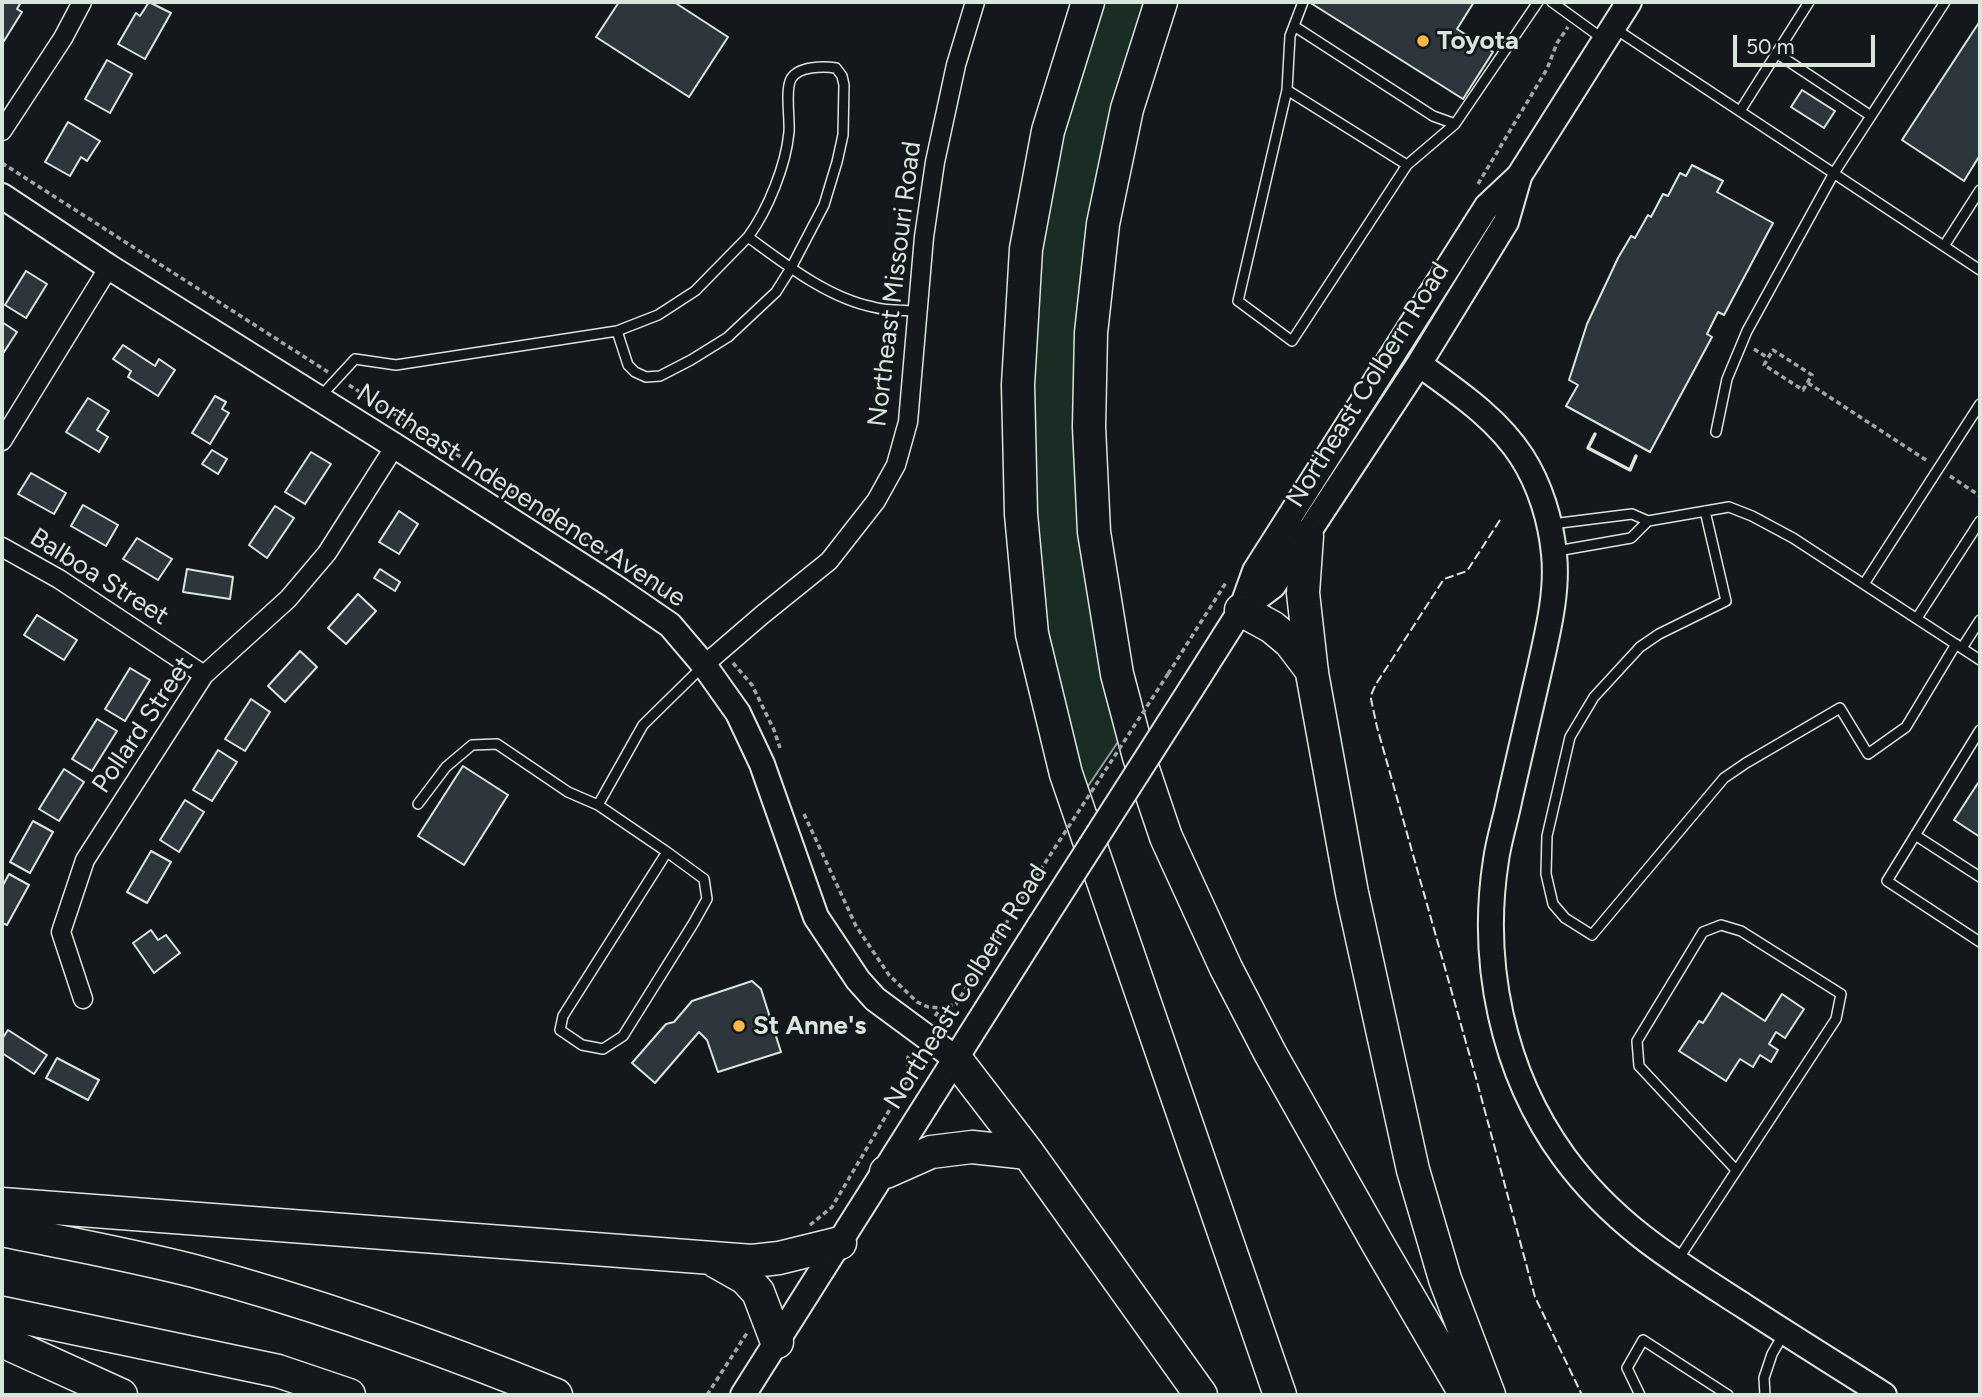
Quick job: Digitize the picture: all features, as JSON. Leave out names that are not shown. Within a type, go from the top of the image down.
[{"type":"highway","points":[[1088,2],[1048,131],[1026,249],[1018,384],[1021,514],[1032,634],[1066,774],[1280,1395]]},
{"type":"highway","points":[[1161,2],[1127,109],[1103,224],[1091,333],[1089,427],[1094,532],[1117,674],[1139,757],[1166,837],[1226,968],[1270,1053],[1466,1395]]},
{"type":"highway","points":[[1307,536],[1304,593],[1312,673],[1352,893],[1413,1170],[1445,1279],[1489,1395]]},
{"type":"highway","points":[[1241,610],[1272,627],[1290,642],[1312,673]]},
{"type":"highway","points":[[955,1058],[1028,1153],[1201,1395]]},
{"type":"highway","points":[[886,1172],[931,1152],[972,1147],[1028,1153]]},
{"type":"highway","points":[[2,1204],[751,1261],[779,1258],[840,1243]]},
{"type":"highway","points":[[2,1230],[192,1271],[340,1314],[482,1365],[556,1395]]},
{"type":"highway","points":[[708,1258],[745,1278],[758,1292],[763,1336]]},
{"type":"highway","points":[[2,1313],[278,1371],[349,1395]]},
{"type":"highway","points":[[2,1341],[121,1395]]},
{"type":"street","points":[[2,131],[63,38],[82,2]]},
{"type":"street","name":"Northeast Missouri Road","points":[[704,665],[829,561],[876,501],[896,465],[908,422],[924,237],[935,162],[956,65],[975,2]]},
{"type":"street","name":"Northeast Colbern Road","points":[[743,1395],[763,1336],[840,1243],[1241,610],[1255,571],[1487,206],[1519,176],[1629,2]]},
{"type":"street","name":"Northeast Colbern Road","points":[[1241,610],[1273,586],[1419,364],[1506,222],[1519,176]]},
{"type":"street","name":"Northeast Independence Avenue","points":[[2,196],[670,625],[704,665],[737,713],[762,764],[816,917],[858,980],[875,999],[955,1058]]},
{"type":"street","points":[[2,441],[109,267]]},
{"type":"street","points":[[1419,364],[1495,424],[1522,457],[1538,488],[1554,552],[1554,589],[1546,639],[1496,858],[1491,910],[1499,1013],[1514,1065],[1537,1113],[1562,1154],[1593,1194],[1628,1227],[1676,1262],[1884,1395]]},
{"type":"street","name":"Pollard Street","points":[[83,999],[61,932],[85,860],[204,675],[288,599],[327,553],[395,446]]},
{"type":"street","name":"Balboa Street","points":[[2,547],[59,579],[204,675]]},
{"type":"lane","points":[[1303,2],[1290,36],[1287,90],[1238,301],[1292,341],[1407,165],[1455,124],[1538,2]]},
{"type":"lane","points":[[1552,2],[1573,19],[1608,34],[1740,111],[1980,270]]},
{"type":"lane","points":[[1740,111],[1809,2]]},
{"type":"lane","points":[[1716,432],[1727,379],[1747,331],[1834,173],[1945,2]]},
{"type":"lane","points":[[1294,26],[1433,116],[1455,124]]},
{"type":"lane","points":[[1776,53],[1871,116]]},
{"type":"lane","points":[[319,398],[355,359],[396,365],[617,331],[658,316],[695,291],[748,237],[776,186],[789,134],[789,84],[792,76],[800,71],[825,66],[836,68],[844,85],[843,135],[840,148],[824,205],[776,292],[728,337],[660,376],[646,377],[628,365],[617,331]]},
{"type":"lane","points":[[1287,90],[1407,165]]},
{"type":"lane","points":[[1944,246],[1980,190]]},
{"type":"lane","points":[[748,237],[791,268],[840,296],[873,308],[917,311]]},
{"type":"lane","points":[[1864,584],[1980,404]]},
{"type":"lane","points":[[1549,524],[1632,514],[1648,521],[1729,507],[1793,538],[1980,660]]},
{"type":"lane","points":[[1704,511],[1726,601],[1659,634],[1640,647],[1594,696],[1570,737],[1548,832],[1546,874],[1553,904],[1565,918],[1592,934],[1724,778],[1840,708],[1868,754],[1906,727],[1959,646],[1980,620]]},
{"type":"lane","points":[[1917,618],[1980,520]]},
{"type":"lane","points":[[1554,552],[1631,538],[1648,521]]},
{"type":"lane","points":[[598,805],[643,725],[704,665]]},
{"type":"lane","points":[[1980,730],[1887,881],[1980,942]]},
{"type":"lane","points":[[418,804],[446,767],[472,745],[497,744],[568,792],[598,805],[667,852],[704,878],[707,898],[694,924],[623,1036],[603,1049],[582,1045],[560,1030],[563,1016],[667,852]]},
{"type":"lane","points":[[1915,835],[1980,877]]},
{"type":"lane","points":[[1676,1262],[1836,1018],[1841,994],[1741,931],[1721,925],[1703,932],[1637,1041],[1640,1066],[1736,1170]]},
{"type":"lane","points":[[1765,1395],[1764,1378],[1772,1354],[1784,1332]]},
{"type":"lane","points":[[1640,1395],[1627,1368],[1643,1340],[1728,1395]]},
{"type":"path","points":[[1754,349],[1768,358]]},
{"type":"path","points":[[1773,350],[1812,375],[1808,383],[1803,390],[1763,365],[1773,350]]},
{"type":"path","points":[[1808,383],[1934,465]]},
{"type":"path","points":[[1949,475],[1980,496]]},
{"type":"path","points":[[804,1229],[832,1207],[909,1077],[908,1057],[941,1008],[956,1004],[1168,674]]},
{"type":"path","points":[[708,1395],[716,1382],[763,1336]]},
{"type":"green space","points":[[1099,2],[1147,2],[1080,298],[1120,739],[1084,792],[1058,683],[1042,600],[1028,405],[1044,203]]},
{"type":"building","points":[[2,2],[21,2],[17,9],[22,12],[4,41],[2,40]]},
{"type":"building","points":[[149,2],[171,13],[145,59],[118,44],[136,13],[140,16]]},
{"type":"building","points":[[619,2],[674,2],[728,37],[689,97],[596,37]]},
{"type":"building","name":"Toyota","points":[[1309,2],[1474,2],[1457,29],[1493,52],[1463,99]]},
{"type":"building","points":[[1980,21],[1980,155],[1964,181],[1902,140]]},
{"type":"building","points":[[107,60],[132,74],[110,113],[85,99]]},
{"type":"building","points":[[1802,90],[1835,111],[1824,128],[1791,107]]},
{"type":"building","points":[[68,122],[100,141],[87,161],[81,157],[70,176],[45,162]]},
{"type":"building","points":[[1692,165],[1723,181],[1717,192],[1773,223],[1724,315],[1718,312],[1707,334],[1712,337],[1650,452],[1566,406],[1578,385],[1569,380],[1587,324],[1618,258],[1631,236],[1635,238],[1648,215],[1651,217],[1663,194],[1668,196],[1680,173],[1686,176]]},
{"type":"building","points":[[26,271],[47,284],[26,318],[5,305]]},
{"type":"building","points":[[2,322],[17,332],[2,355]]},
{"type":"building","points":[[123,345],[155,366],[159,359],[175,370],[158,396],[128,377],[131,371],[113,359]]},
{"type":"building","points":[[215,396],[226,402],[222,409],[229,413],[210,444],[192,433]]},
{"type":"building","points":[[88,398],[109,411],[97,430],[108,437],[99,452],[66,432]]},
{"type":"building","points":[[212,450],[227,459],[218,474],[202,464]]},
{"type":"building","points":[[311,452],[331,464],[305,504],[285,492]]},
{"type":"building","points":[[31,473],[66,493],[54,514],[18,494]]},
{"type":"building","points":[[83,505],[118,525],[106,546],[71,526]]},
{"type":"building","points":[[275,506],[294,518],[267,558],[249,545]]},
{"type":"building","points":[[399,511],[418,524],[399,554],[379,542]]},
{"type":"building","points":[[137,538],[172,559],[158,580],[123,559]]},
{"type":"building","points":[[187,569],[233,577],[230,599],[183,592]]},
{"type":"building","points":[[380,569],[400,582],[395,591],[374,578]]},
{"type":"building","points":[[358,594],[376,611],[346,644],[328,628]]},
{"type":"building","points":[[37,615],[77,640],[64,660],[24,635]]},
{"type":"building","points":[[300,651],[317,667],[285,702],[268,686]]},
{"type":"building","points":[[130,668],[150,680],[125,721],[105,709]]},
{"type":"building","points":[[251,699],[270,712],[245,751],[225,739]]},
{"type":"building","points":[[97,719],[117,731],[92,771],[72,759]]},
{"type":"building","points":[[218,750],[237,762],[212,801],[193,790]]},
{"type":"building","points":[[463,766],[508,795],[464,865],[418,836]]},
{"type":"building","points":[[64,769],[84,782],[59,821],[39,809]]},
{"type":"building","points":[[1978,783],[1980,785],[1980,837],[1954,820]]},
{"type":"building","points":[[185,800],[204,812],[179,852],[160,840]]},
{"type":"building","points":[[33,821],[53,832],[30,873],[10,862]]},
{"type":"building","points":[[151,851],[171,862],[147,903],[127,892]]},
{"type":"building","points":[[9,874],[29,885],[7,925],[2,923],[2,887]]},
{"type":"building","points":[[151,930],[158,940],[166,935],[180,953],[154,973],[133,943]]},
{"type":"building","points":[[752,981],[761,989],[781,1052],[718,1072],[707,1040],[699,1032],[655,1083],[632,1063],[666,1024],[674,1022],[692,1001]]},
{"type":"building","points":[[1722,993],[1765,1021],[1782,994],[1804,1009],[1785,1038],[1776,1032],[1769,1044],[1778,1050],[1771,1062],[1760,1055],[1753,1067],[1740,1059],[1726,1081],[1679,1051],[1699,1021],[1703,1023]]},
{"type":"building","points":[[8,1030],[47,1055],[34,1074],[2,1053],[2,1039]]},
{"type":"building","points":[[57,1058],[99,1080],[88,1100],[46,1078]]},
{"type":"fence","points":[[1500,520],[1467,571],[1444,579],[1376,684],[1371,699],[1535,1297],[1582,1395]]},
{"type":"wall","points":[[1595,434],[1588,448],[1630,470],[1636,456]]},
{"type":"place","name":"Toyota","points":[[1423,41]]},
{"type":"place","name":"St Anne's","points":[[739,1026]]}]
